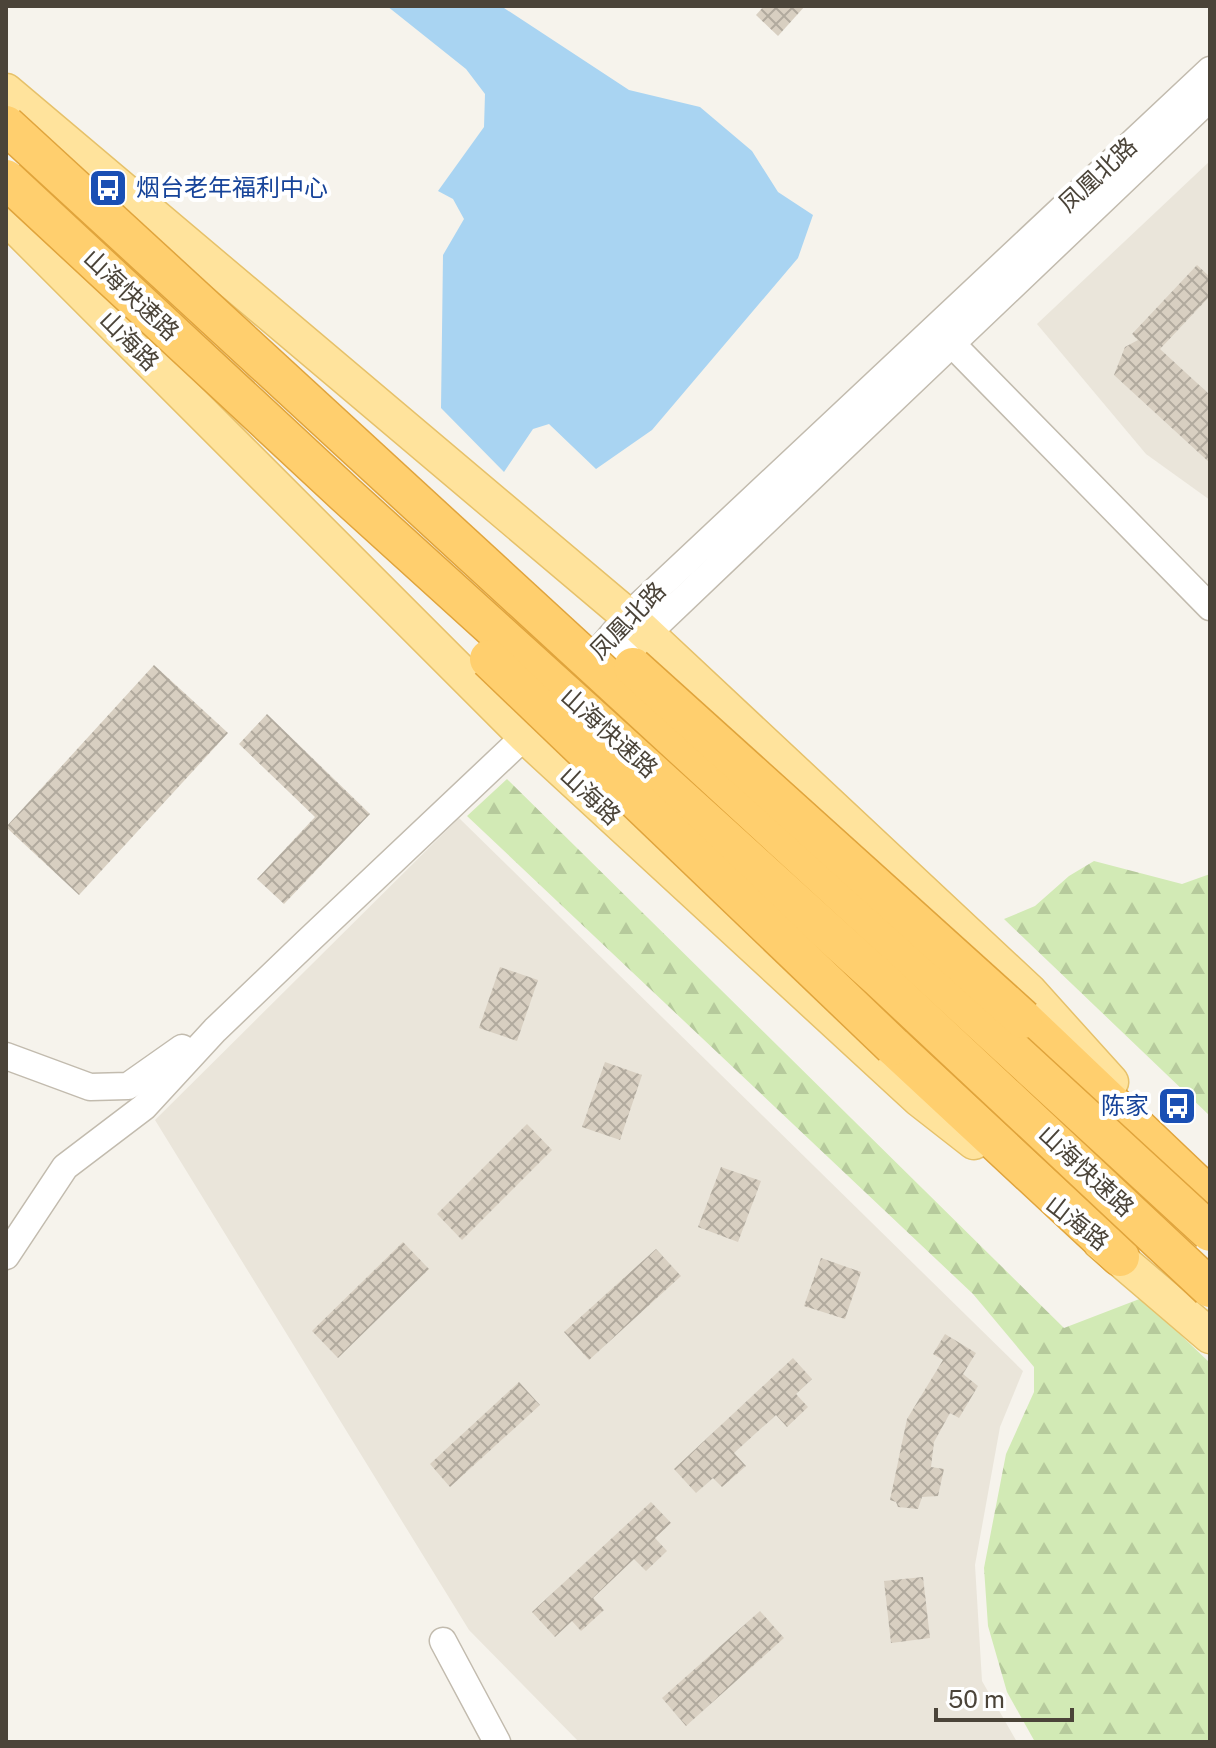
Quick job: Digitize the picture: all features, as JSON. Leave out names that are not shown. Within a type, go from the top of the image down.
[{"type":"highway","name":"山海快速路","points":[[6,125],[1210,1232]]},
{"type":"highway","name":"山海快速路","points":[[6,180],[346,495],[880,979],[1210,1288]]},
{"type":"highway","points":[[6,180],[248,431],[893,1046],[1120,1257]]},
{"type":"highway","points":[[223,325],[415,471],[1023,1019],[1210,1195]]},
{"type":"main road","points":[[6,91],[638,625],[1029,991],[1210,1195]]},
{"type":"main road","name":"山海路","points":[[6,217],[525,736],[919,1099],[1120,1257],[1210,1336]]},
{"type":"street","name":"凤凰北路","points":[[307,942],[525,736],[1210,70]]},
{"type":"street","name":"凤凰北路","points":[[638,625],[952,344],[1210,98]]},
{"type":"street","points":[[952,344],[1210,607]]},
{"type":"street","points":[[6,1056],[90,1087],[128,1086],[178,1052],[238,993],[307,942]]},
{"type":"street","points":[[6,1256],[65,1167],[144,1107],[215,1030],[307,942]]},
{"type":"street","points":[[443,1641],[497,1742]]},
{"type":"shaded area","points":[[1210,161],[1210,500],[1146,454],[1037,324]]},
{"type":"shaded area","points":[[459,818],[1023,1371],[1000,1427],[975,1565],[982,1681],[1017,1742],[579,1742],[469,1630],[155,1120]]},
{"type":"green space","points":[[507,779],[1064,1328],[1142,1298],[1210,1363],[1210,1742],[1035,1742],[1007,1692],[988,1626],[984,1568],[1006,1454],[1034,1392],[1034,1367],[973,1294],[467,816]]},
{"type":"green space","points":[[1094,861],[1182,884],[1210,874],[1210,1116],[1004,919],[1035,906],[1069,876]]},
{"type":"water","points":[[387,6],[501,6],[629,90],[700,107],[752,151],[778,192],[813,215],[798,258],[652,430],[596,469],[549,424],[533,429],[504,472],[441,408],[443,255],[464,219],[453,199],[438,191],[484,127],[485,94],[466,69]]},
{"type":"building","points":[[764,6],[805,6],[778,36],[756,15]]},
{"type":"building","points":[[1197,265],[1210,277],[1210,296],[1160,349],[1210,395],[1210,463],[1114,375],[1125,347],[1138,340],[1132,334]]},
{"type":"building","points":[[154,665],[228,733],[79,895],[6,827]]},
{"type":"building","points":[[267,714],[370,814],[284,904],[257,879],[315,817],[239,744]]},
{"type":"building","points":[[500,967],[538,980],[517,1041],[479,1028]]},
{"type":"building","points":[[605,1062],[642,1075],[620,1140],[582,1127]]},
{"type":"building","points":[[527,1124],[552,1150],[462,1240],[437,1214]]},
{"type":"building","points":[[721,1167],[761,1181],[738,1242],[698,1227]]},
{"type":"building","points":[[403,1242],[429,1269],[338,1358],[312,1331]]},
{"type":"building","points":[[656,1249],[681,1276],[589,1360],[564,1332]]},
{"type":"building","points":[[821,1258],[861,1272],[845,1319],[804,1306]]},
{"type":"building","points":[[945,1334],[976,1353],[963,1374],[978,1386],[959,1418],[950,1413],[934,1442],[931,1467],[944,1469],[938,1496],[922,1497],[918,1509],[898,1507],[896,1502],[890,1500],[907,1419],[943,1360],[933,1354]]},
{"type":"building","points":[[793,1358],[812,1379],[796,1394],[808,1407],[787,1427],[776,1415],[734,1453],[746,1466],[722,1487],[713,1478],[696,1493],[674,1469]]},
{"type":"building","points":[[519,1382],[540,1405],[450,1487],[430,1464]]},
{"type":"building","points":[[651,1502],[671,1523],[655,1538],[667,1551],[646,1571],[634,1559],[593,1598],[604,1610],[581,1631],[572,1621],[555,1637],[532,1612]]},
{"type":"building","points":[[923,1577],[930,1638],[891,1643],[884,1581]]},
{"type":"building","points":[[760,1611],[784,1638],[686,1726],[662,1698]]},
{"type":"place","name":"烟台老年福利中心","points":[[108,188]]},
{"type":"place","name":"陈家","points":[[1177,1106]]}]
